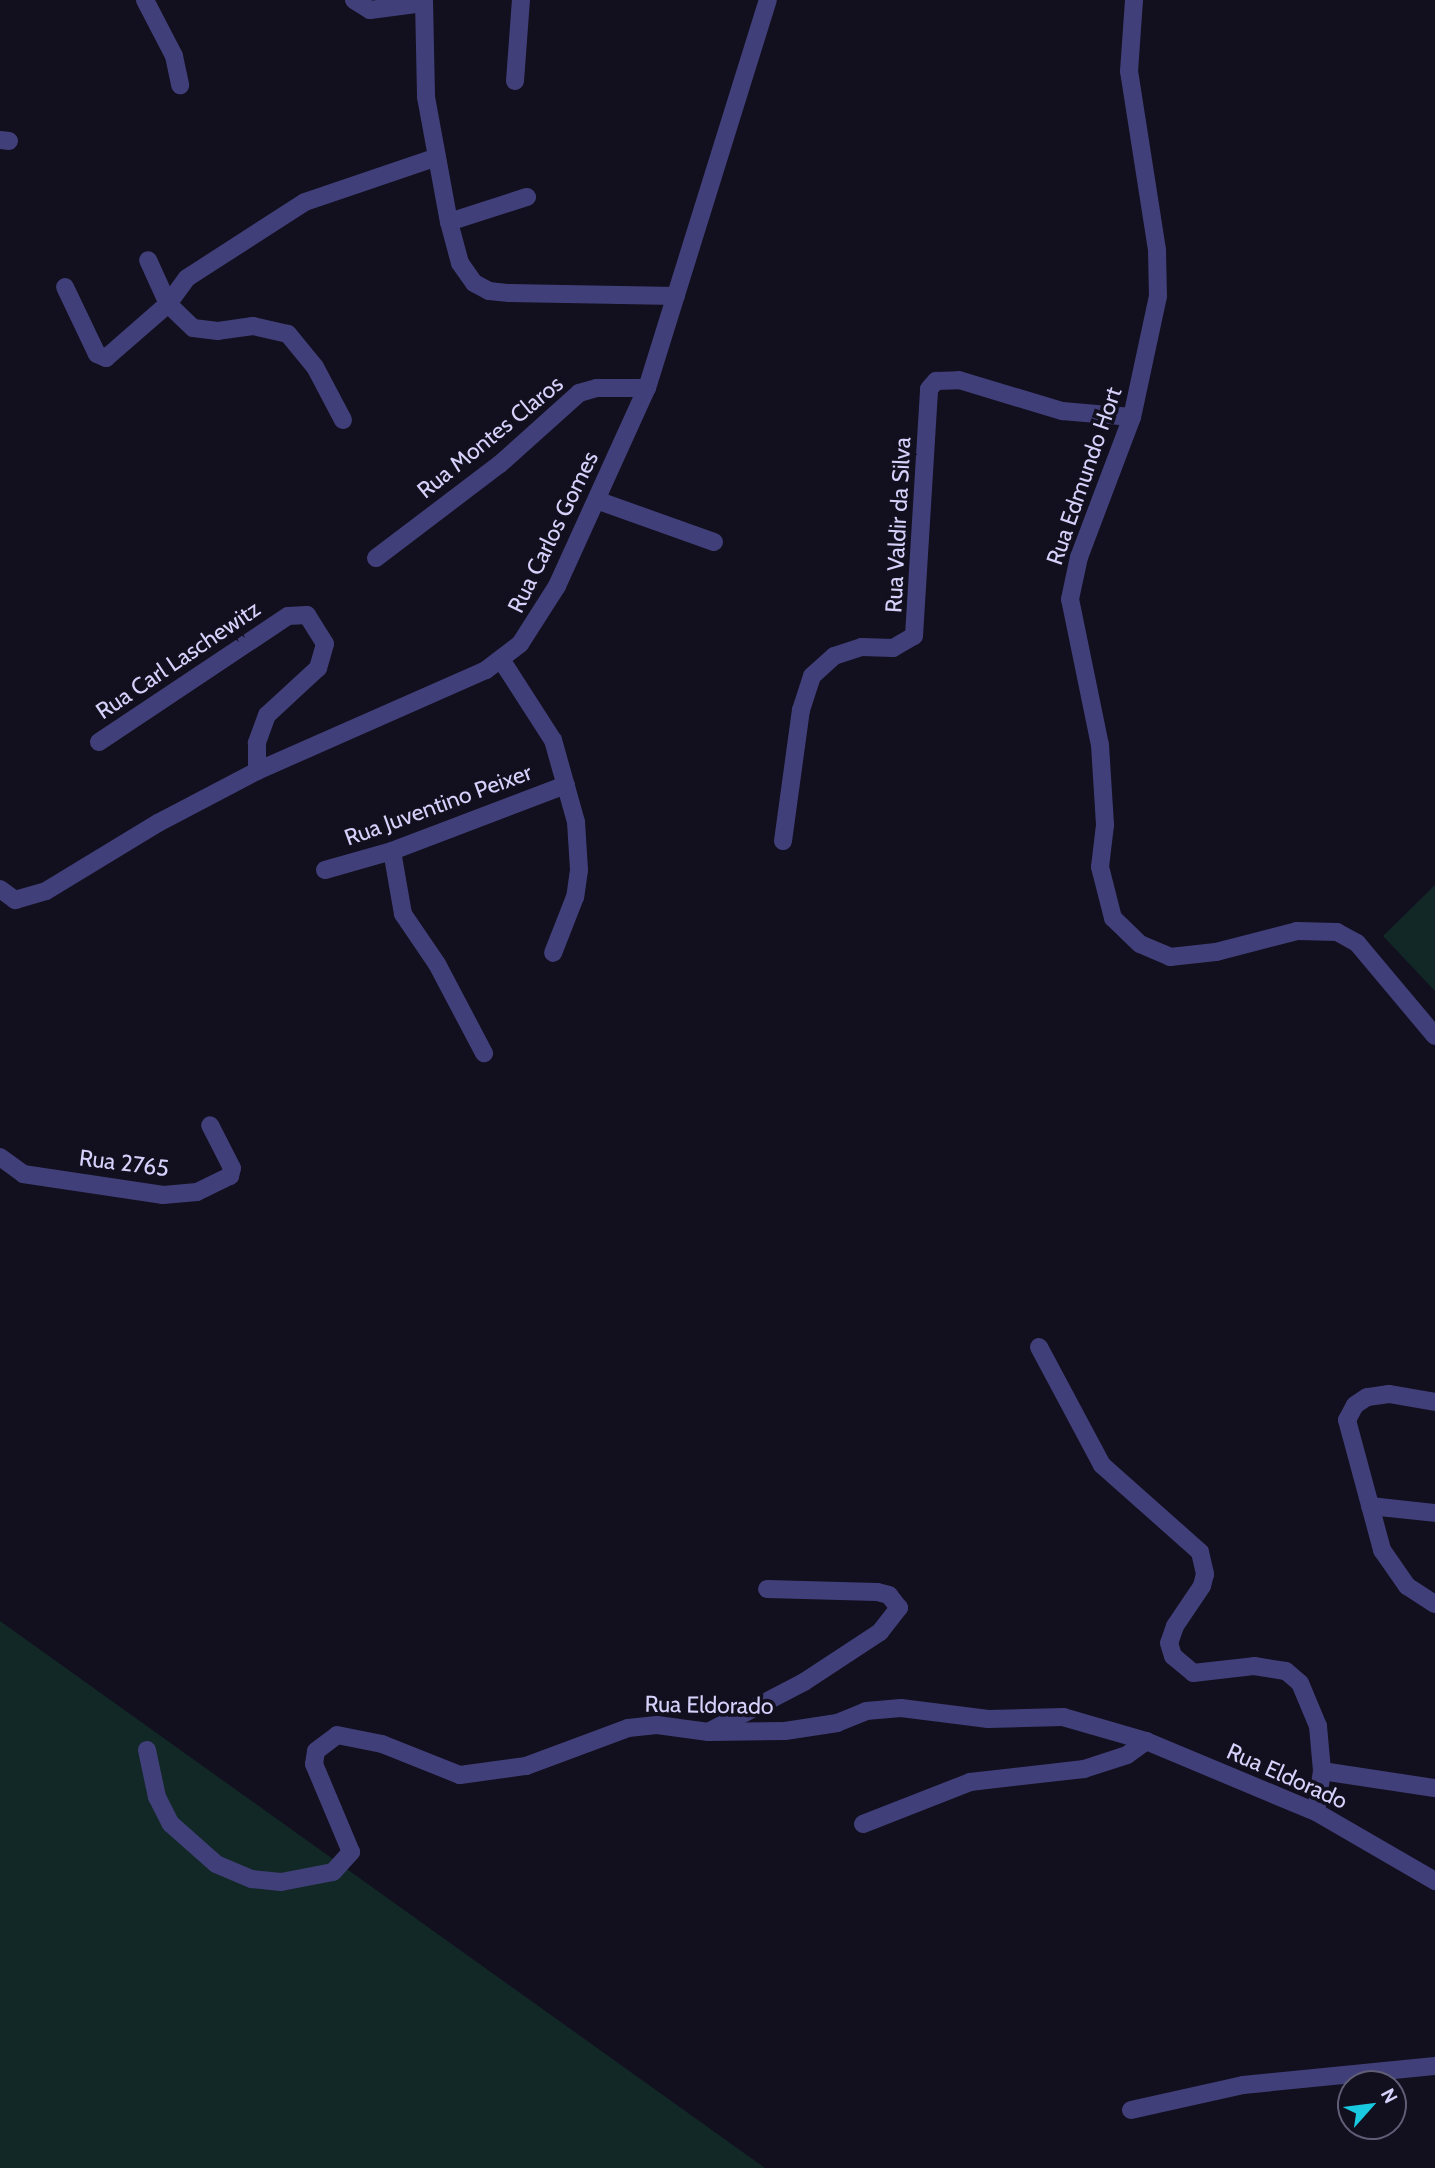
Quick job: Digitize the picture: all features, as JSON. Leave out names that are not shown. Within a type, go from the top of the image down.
[{"type":"street","points":[[145,0],[174,56],[180,85]]},
{"type":"street","points":[[354,0],[370,10],[424,2],[426,97],[449,222],[460,263],[474,283],[489,292],[676,296]]},
{"type":"street","points":[[515,81],[521,0]]},
{"type":"street","name":"Rua Carlos Gomes","points":[[0,889],[15,900],[46,891],[159,823],[257,771],[502,661],[537,624],[599,501],[647,388],[768,0]]},
{"type":"street","name":"Rua Edmundo Hort","points":[[1134,0],[1129,71],[1157,250],[1158,296],[1132,417],[1079,557],[1070,599],[1100,745],[1105,825],[1100,867],[1113,918],[1140,944],[1170,957],[1216,953],[1297,931],[1337,932],[1357,943],[1435,1036]]},
{"type":"street","points":[[65,287],[101,358],[168,304],[187,278],[305,202],[438,157]]},
{"type":"street","points":[[449,222],[527,197]]},
{"type":"street","points":[[148,260],[168,304],[193,328],[218,331],[253,326],[288,334],[315,366],[343,420]]},
{"type":"street","name":"Rua Valdir da Silva","points":[[783,841],[800,710],[812,676],[834,656],[862,647],[893,648],[914,636],[929,389],[936,381],[959,380],[1062,411],[1132,417]]},
{"type":"street","name":"Rua Montes Claros","points":[[376,558],[500,464],[579,393],[596,388],[647,388]]},
{"type":"street","points":[[599,501],[714,542]]},
{"type":"street","name":"Rua Carl Laschewitz","points":[[99,742],[288,616],[307,615],[325,644],[318,668],[267,715],[258,736],[257,771]]},
{"type":"street","points":[[502,661],[553,740],[576,822],[579,870],[575,897],[553,953]]},
{"type":"street","name":"Rua Juventino Peixer","points":[[325,870],[392,851],[566,785]]},
{"type":"street","points":[[392,851],[403,914],[438,964],[484,1053]]},
{"type":"street","name":"Rua 2765","points":[[0,1157],[23,1174],[163,1195],[197,1192],[230,1176],[232,1168],[210,1125]]},
{"type":"street","points":[[1039,1347],[1102,1465],[1200,1552],[1205,1574],[1202,1586],[1175,1626],[1169,1643],[1173,1656],[1183,1669],[1203,1674],[1254,1666],[1286,1671],[1312,1704],[1322,1771],[1316,1812]]},
{"type":"street","points":[[1435,1402],[1389,1394],[1367,1397],[1355,1405],[1347,1420],[1382,1550],[1394,1571],[1407,1586],[1435,1604]]},
{"type":"street","points":[[1370,1506],[1435,1513]]},
{"type":"street","points":[[709,1732],[804,1682],[880,1632],[899,1608],[889,1595],[877,1592],[767,1589]]},
{"type":"street","name":"Rua Eldorado","points":[[147,1750],[157,1797],[171,1824],[216,1864],[252,1879],[281,1881],[332,1872],[351,1852],[314,1764],[316,1751],[337,1735],[382,1744],[460,1775],[526,1766],[628,1728],[657,1725],[709,1732],[785,1731],[838,1723],[866,1710],[901,1708],[988,1719],[1063,1717],[1146,1741],[1316,1812],[1435,1881]]},
{"type":"street","points":[[863,1824],[937,1791],[1008,1775],[1083,1769],[1127,1755],[1146,1741]]},
{"type":"street","points":[[1322,1771],[1435,1788]]},
{"type":"street","points":[[1131,2110],[1243,2085],[1435,2066]]},
{"type":"green space","points":[[1435,885],[1435,991],[1383,936]]},
{"type":"green space","points":[[0,1621],[765,2168],[0,2168]]}]
